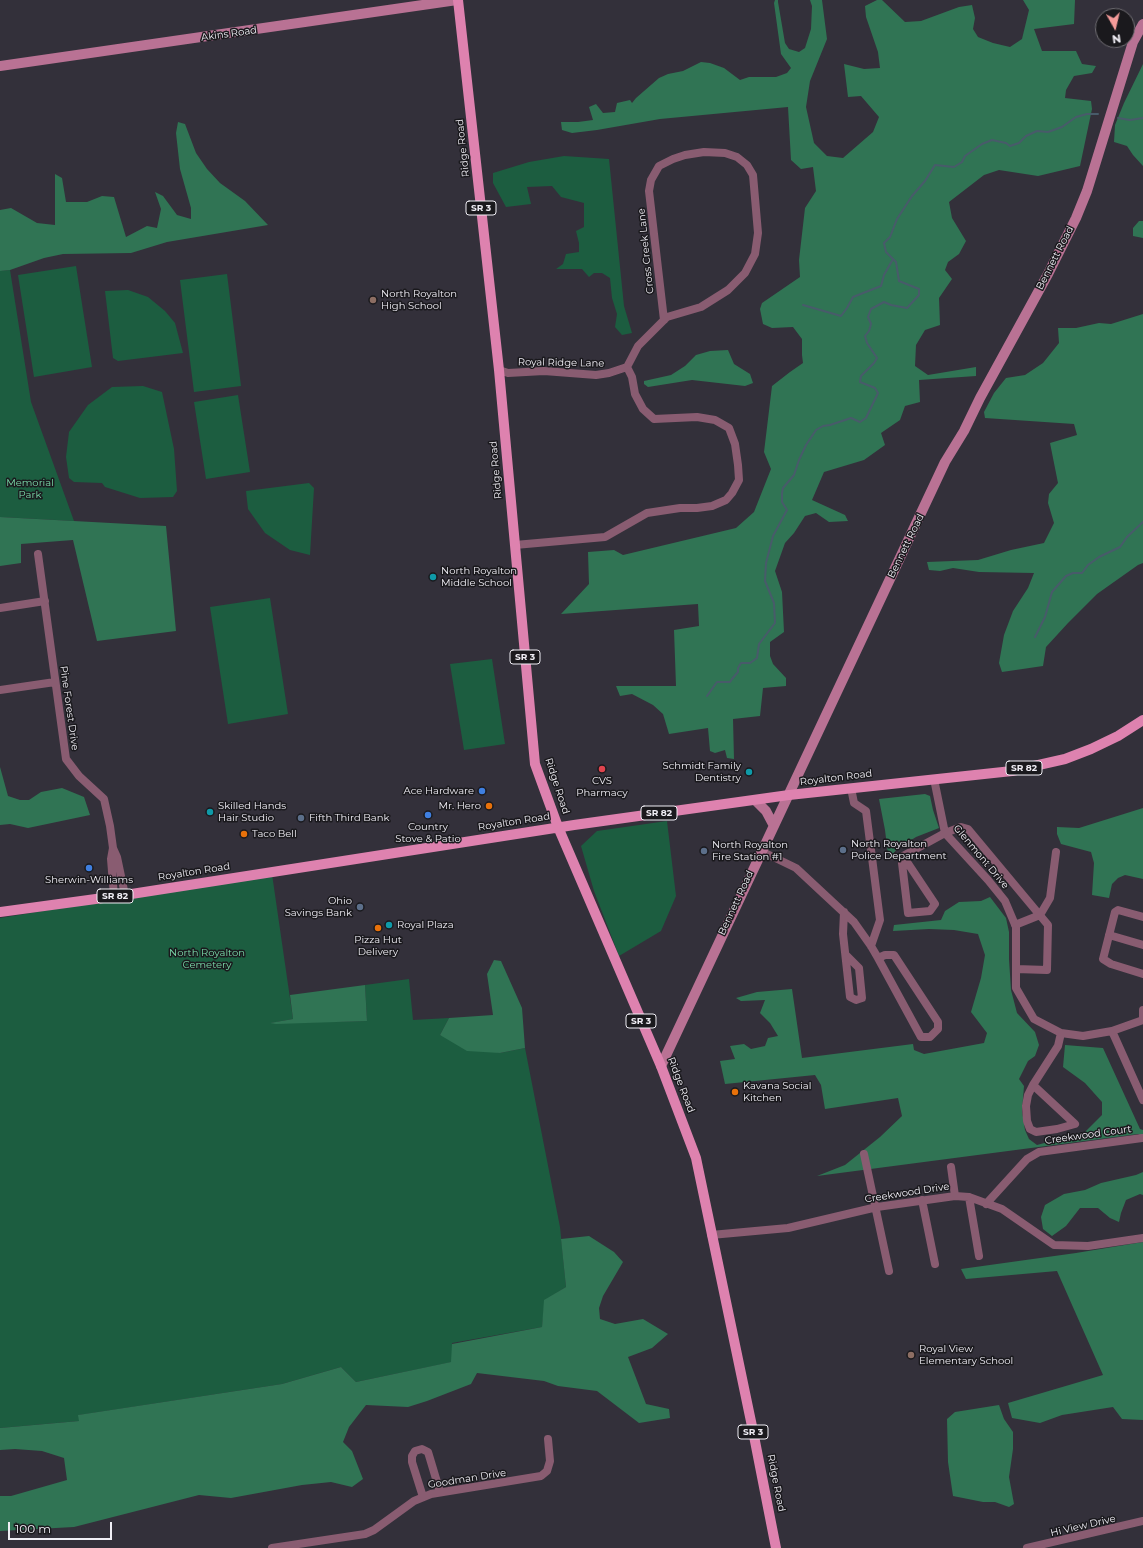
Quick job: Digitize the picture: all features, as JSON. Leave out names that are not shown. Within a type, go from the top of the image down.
[{"type":"main road","name":"Ridge Road","points":[[458,0],[499,370],[535,764],[558,827],[661,1066],[696,1158],[776,1548]]},
{"type":"main road","name":"Royalton Road","points":[[0,912],[125,895],[558,827],[788,795],[1012,771],[1065,759],[1091,750],[1118,736],[1143,720]]},
{"type":"street","name":"Akins Road","points":[[0,66],[458,0]]},
{"type":"street","name":"Bennett Road","points":[[661,1066],[945,462],[964,431],[980,398],[1048,274],[1076,218],[1087,191],[1133,42],[1143,24]]},
{"type":"street","name":"Cross Creek Lane","points":[[704,152],[725,153],[737,157],[747,165],[753,176],[758,233],[755,254],[745,273],[728,290],[701,307],[667,317],[664,320],[649,191],[651,180],[659,166],[685,155],[704,152]]},
{"type":"street","points":[[515,545],[605,537],[648,513],[680,508],[712,506],[726,500],[732,493],[739,480],[735,444],[729,428],[715,420],[697,417],[654,419],[643,409],[635,394],[632,377],[627,368],[638,346],[664,320]]},
{"type":"street","name":"Royal Ridge Lane","points":[[499,370],[508,372],[544,371],[596,375],[627,368]]},
{"type":"street","name":"Pine Forest Drive","points":[[38,554],[66,758],[79,776],[104,799],[113,848],[110,859],[114,896]]},
{"type":"street","points":[[0,608],[45,600]]},
{"type":"street","points":[[0,690],[55,682]]},
{"type":"street","name":"Glenmont Drive","points":[[934,779],[945,833],[1005,901],[1016,927],[1016,988],[1034,1019],[1061,1033],[1083,1036],[1112,1031],[1143,1020]]},
{"type":"street","points":[[851,788],[854,804],[866,811],[880,920],[872,946]]},
{"type":"street","points":[[755,800],[766,811],[774,826]]},
{"type":"street","points":[[904,856],[936,904],[930,911],[908,913],[902,863],[904,856],[945,833],[961,827],[968,829],[1048,925],[1047,970],[1016,969]]},
{"type":"street","points":[[113,848],[118,861],[125,895]]},
{"type":"street","points":[[761,851],[796,868],[854,922],[872,946],[878,958],[921,1037],[930,1036],[938,1029],[938,1022],[894,955],[885,955],[878,958]]},
{"type":"street","points":[[1015,925],[1040,915],[1050,898],[1056,852]]},
{"type":"street","points":[[1143,917],[1118,910],[1115,912],[1103,959],[1111,964],[1143,974]]},
{"type":"street","points":[[844,912],[844,934],[850,997],[856,1000],[862,998],[859,968],[847,956]]},
{"type":"street","points":[[1109,935],[1143,945]]},
{"type":"street","points":[[1143,1010],[1143,1020]]},
{"type":"street","points":[[1112,1031],[1143,1100]]},
{"type":"street","points":[[1033,1085],[1075,1124],[1057,1129],[1036,1132],[1030,1129],[1027,1121],[1026,1106],[1028,1095],[1033,1085],[1058,1046],[1061,1033]]},
{"type":"street","name":"Creekwood Court","points":[[986,1204],[1027,1159],[1039,1152],[1142,1138]]},
{"type":"street","points":[[864,1154],[877,1207],[889,1272]]},
{"type":"street","points":[[951,1167],[955,1196]]},
{"type":"street","name":"Creekwood Drive","points":[[711,1235],[788,1228],[877,1207],[955,1196],[969,1197],[1002,1209],[1054,1245],[1088,1246],[1143,1238]]},
{"type":"street","points":[[969,1197],[979,1256]]},
{"type":"street","points":[[922,1200],[935,1264]]},
{"type":"street","name":"Goodman Drive","points":[[272,1548],[365,1534],[374,1530],[423,1497],[440,1492],[541,1476],[547,1470],[550,1461],[548,1439]]},
{"type":"street","points":[[423,1497],[412,1462],[412,1456],[415,1451],[422,1449],[428,1452],[440,1492]]},
{"type":"street","name":"Hi View Drive","points":[[1027,1548],[1143,1521]]},
{"type":"green space","points":[[775,0],[778,0],[785,43],[789,49],[799,52],[805,48],[811,29],[812,6],[810,0],[822,0],[827,39],[810,81],[806,107],[814,143],[827,156],[843,158],[873,132],[879,117],[861,96],[848,97],[844,64],[864,69],[880,68],[878,52],[866,17],[865,6],[877,0],[882,0],[905,22],[921,21],[959,7],[972,5],[975,18],[973,29],[978,37],[993,43],[1010,47],[1022,39],[1029,10],[1023,0],[1075,0],[1074,24],[1034,29],[1042,51],[1076,51],[1082,64],[1096,66],[1092,73],[1074,76],[1066,90],[1065,98],[1091,101],[1092,109],[1080,166],[1038,176],[999,170],[984,175],[949,202],[952,218],[966,241],[959,254],[948,262],[945,270],[952,279],[939,298],[940,325],[925,330],[916,345],[915,366],[928,375],[976,367],[976,376],[919,380],[920,402],[905,406],[900,420],[881,433],[885,445],[864,460],[824,472],[812,500],[845,515],[848,521],[829,522],[816,513],[805,516],[794,533],[785,543],[775,571],[782,592],[784,632],[770,642],[770,656],[773,664],[786,678],[786,686],[763,688],[760,716],[733,719],[734,759],[727,758],[725,750],[715,753],[710,751],[708,728],[669,734],[663,714],[653,705],[632,694],[620,696],[616,686],[676,686],[674,630],[699,626],[698,604],[561,614],[589,584],[588,552],[614,550],[623,555],[736,528],[754,512],[771,469],[764,452],[772,386],[803,363],[802,339],[793,327],[772,328],[763,324],[760,309],[762,303],[800,277],[799,260],[805,208],[816,191],[813,167],[801,169],[791,160],[788,107],[660,119],[572,133],[562,130],[561,122],[593,120],[589,107],[596,104],[603,113],[615,112],[617,103],[630,100],[632,103],[659,78],[668,74],[683,71],[701,62],[710,63],[724,68],[740,80],[749,77],[776,77],[787,73],[791,68],[781,54],[774,3]]},
{"type":"green space","points":[[1143,64],[1143,166],[1127,146],[1114,142],[1115,125]]},
{"type":"green space","points":[[178,122],[185,124],[196,153],[207,169],[220,183],[245,201],[268,225],[167,242],[131,253],[63,254],[44,258],[10,270],[0,271],[0,210],[11,208],[37,223],[55,225],[55,174],[62,178],[66,202],[87,202],[102,196],[114,197],[126,237],[147,226],[157,228],[161,209],[155,192],[163,196],[177,215],[191,219],[191,208],[180,169],[176,133]]},
{"type":"green space","points":[[564,156],[609,159],[624,306],[632,333],[622,335],[615,327],[617,314],[612,298],[610,278],[602,273],[594,273],[589,277],[582,269],[556,269],[563,264],[566,254],[579,252],[579,243],[576,231],[584,227],[584,203],[561,197],[552,186],[527,187],[531,204],[506,207],[493,183],[493,173],[529,162]]},
{"type":"green space","points":[[1139,221],[1143,221],[1143,238],[1133,236],[1133,228]]},
{"type":"green space","points":[[76,266],[92,367],[34,377],[18,275]]},
{"type":"green space","name":"Memorial Park","points":[[10,270],[31,402],[74,521],[0,517],[0,271]]},
{"type":"green space","points":[[227,274],[241,386],[194,392],[180,280]]},
{"type":"green space","points":[[128,290],[148,297],[165,311],[175,323],[183,353],[118,361],[113,358],[105,291]]},
{"type":"green space","points":[[1143,314],[1143,563],[1097,594],[1068,623],[1046,647],[1043,666],[1002,672],[999,663],[1004,635],[1013,611],[1028,588],[1034,573],[979,572],[953,568],[940,571],[929,570],[927,562],[978,560],[1011,550],[1044,543],[1054,523],[1048,503],[1049,494],[1058,483],[1050,443],[1077,435],[1074,424],[985,418],[984,412],[994,393],[1006,378],[1025,375],[1043,363],[1059,343],[1058,328],[1076,328],[1099,323],[1111,324]]},
{"type":"green space","points":[[728,350],[734,364],[750,374],[753,383],[745,386],[692,380],[648,387],[644,384],[644,381],[671,375],[685,366],[696,355],[710,351]]},
{"type":"green space","points":[[143,386],[162,392],[174,449],[177,491],[173,497],[140,498],[105,487],[102,483],[74,482],[69,478],[66,457],[69,432],[88,405],[112,387]]},
{"type":"green space","points":[[238,395],[250,472],[206,479],[194,402]]},
{"type":"green space","points":[[309,483],[314,488],[310,555],[290,550],[265,533],[248,509],[246,491]]},
{"type":"green space","points":[[0,517],[166,526],[176,631],[97,641],[73,540],[21,544],[21,563],[0,566]]},
{"type":"green space","points":[[270,598],[288,714],[228,724],[210,607]]},
{"type":"green space","points":[[492,659],[505,744],[464,750],[450,664]]},
{"type":"green space","points":[[0,767],[8,796],[20,800],[29,800],[41,792],[62,788],[84,797],[90,815],[28,828],[10,824],[0,825]]},
{"type":"green space","points":[[925,794],[930,796],[939,828],[916,837],[897,849],[891,856],[888,854],[879,799]]},
{"type":"green space","points":[[1143,808],[1143,879],[1125,875],[1118,878],[1112,884],[1109,898],[1092,895],[1094,863],[1091,852],[1061,844],[1057,834],[1057,827],[1079,828]]},
{"type":"green space","points":[[667,821],[676,896],[661,931],[619,956],[594,891],[581,846],[597,831]]},
{"type":"green space","name":"North Royalton Cemetery","points":[[272,874],[293,1019],[271,1023],[367,1021],[365,985],[409,979],[413,1020],[449,1018],[440,1035],[500,1053],[525,1048],[560,1227],[566,1287],[545,1300],[542,1327],[452,1343],[452,1362],[356,1382],[341,1367],[282,1384],[79,1415],[79,1421],[0,1428],[0,918]]},
{"type":"green space","points":[[990,897],[1006,918],[1009,932],[1011,990],[1017,1013],[1035,1032],[1039,1045],[1035,1056],[1028,1061],[1019,1079],[1024,1086],[1022,1111],[1025,1130],[1029,1139],[1037,1145],[1085,1132],[1102,1115],[1102,1102],[1085,1083],[1063,1067],[1065,1045],[1103,1048],[1140,1129],[1143,1130],[1143,1137],[1138,1134],[817,1176],[845,1165],[880,1137],[902,1116],[898,1098],[825,1109],[821,1085],[815,1075],[725,1084],[720,1061],[735,1059],[730,1046],[744,1044],[751,1049],[765,1046],[768,1038],[778,1036],[770,1023],[760,1013],[765,1000],[741,1001],[736,998],[757,992],[792,989],[802,1058],[913,1044],[914,1050],[924,1054],[984,1043],[987,1033],[971,1012],[981,978],[985,955],[978,934],[954,930],[929,929],[893,931],[894,925],[941,920],[945,911],[959,902],[981,901]]},
{"type":"green space","points":[[494,960],[501,961],[522,1008],[525,1048],[500,1053],[467,1051],[440,1035],[449,1018],[493,1015],[487,974]]},
{"type":"green space","points":[[365,985],[367,1021],[270,1023],[293,1019],[290,995]]},
{"type":"green space","points":[[1143,1172],[1143,1195],[1140,1194],[1126,1200],[1119,1222],[1110,1218],[1098,1208],[1080,1208],[1066,1226],[1052,1236],[1043,1229],[1041,1217],[1045,1205],[1064,1194],[1085,1190],[1101,1183]]},
{"type":"green space","points":[[589,1236],[614,1252],[623,1262],[603,1296],[599,1308],[600,1319],[615,1324],[643,1319],[668,1334],[652,1348],[628,1357],[646,1404],[669,1409],[670,1418],[639,1423],[597,1391],[558,1386],[544,1381],[477,1373],[471,1384],[408,1407],[366,1405],[349,1427],[343,1442],[352,1451],[363,1479],[352,1487],[331,1482],[302,1485],[231,1498],[199,1495],[74,1527],[0,1531],[0,1496],[11,1496],[67,1480],[64,1458],[42,1451],[15,1449],[0,1450],[0,1428],[79,1421],[78,1415],[282,1384],[341,1367],[356,1382],[451,1362],[452,1344],[542,1327],[544,1300],[566,1287],[561,1239]]},
{"type":"green space","points":[[1143,1242],[1143,1420],[1122,1419],[1113,1407],[1062,1415],[1040,1423],[1012,1418],[1008,1403],[1103,1375],[1057,1271],[966,1279],[961,1269]]},
{"type":"green space","points":[[999,1405],[1004,1419],[1013,1432],[1013,1449],[1009,1477],[1014,1504],[1009,1507],[995,1502],[983,1502],[953,1496],[948,1462],[947,1419],[955,1412]]},
{"type":"waterway","points":[[707,696],[717,682],[730,682],[738,672],[738,668],[741,663],[750,663],[757,658],[759,644],[775,623],[774,603],[765,581],[766,563],[773,536],[787,510],[782,502],[783,488],[794,475],[806,445],[816,430],[823,426],[851,418],[860,422],[866,418],[878,393],[875,388],[860,382],[861,376],[877,358],[867,343],[865,336],[869,331],[871,324],[868,317],[871,309],[884,302],[907,308],[919,295],[919,289],[899,281],[896,262],[886,252],[884,243],[890,237],[897,219],[912,196],[925,181],[935,165],[954,167],[962,162],[965,156],[982,144],[992,140],[1006,143],[1010,146],[1019,143],[1026,136],[1037,131],[1048,132],[1062,127],[1076,117],[1087,114],[1098,114]]},
{"type":"waterway","points":[[1118,118],[1130,120],[1143,118]]},
{"type":"waterway","points":[[803,305],[841,316],[853,297],[881,286],[884,275],[893,259]]},
{"type":"waterway","points":[[1035,637],[1045,617],[1052,592],[1066,576],[1073,573],[1082,573],[1088,565],[1099,557],[1120,547],[1127,537],[1143,522]]},
{"type":"place","name":"North Royalton High School","points":[[373,300]]},
{"type":"place","name":"North Royalton Middle School","points":[[433,577]]},
{"type":"place","name":"CVS Pharmacy","points":[[602,769]]},
{"type":"place","name":"Schmidt Family Dentistry","points":[[749,772]]},
{"type":"place","name":"Ace Hardware","points":[[482,791]]},
{"type":"place","name":"Mr. Hero","points":[[489,806]]},
{"type":"place","name":"Skilled Hands Hair Studio","points":[[210,812]]},
{"type":"place","name":"Country Stove & Patio","points":[[428,815]]},
{"type":"place","name":"Fifth Third Bank","points":[[301,818]]},
{"type":"place","name":"Taco Bell","points":[[244,834]]},
{"type":"place","name":"North Royalton Police Department","points":[[843,850]]},
{"type":"place","name":"North Royalton Fire Station #1","points":[[704,851]]},
{"type":"place","name":"Sherwin-Williams","points":[[89,868]]},
{"type":"place","name":"Ohio Savings Bank","points":[[360,907]]},
{"type":"place","name":"Royal Plaza","points":[[389,925]]},
{"type":"place","name":"Pizza Hut Delivery","points":[[378,928]]},
{"type":"place","name":"Kavana Social Kitchen","points":[[735,1092]]},
{"type":"place","name":"Royal View Elementary School","points":[[911,1355]]}]
